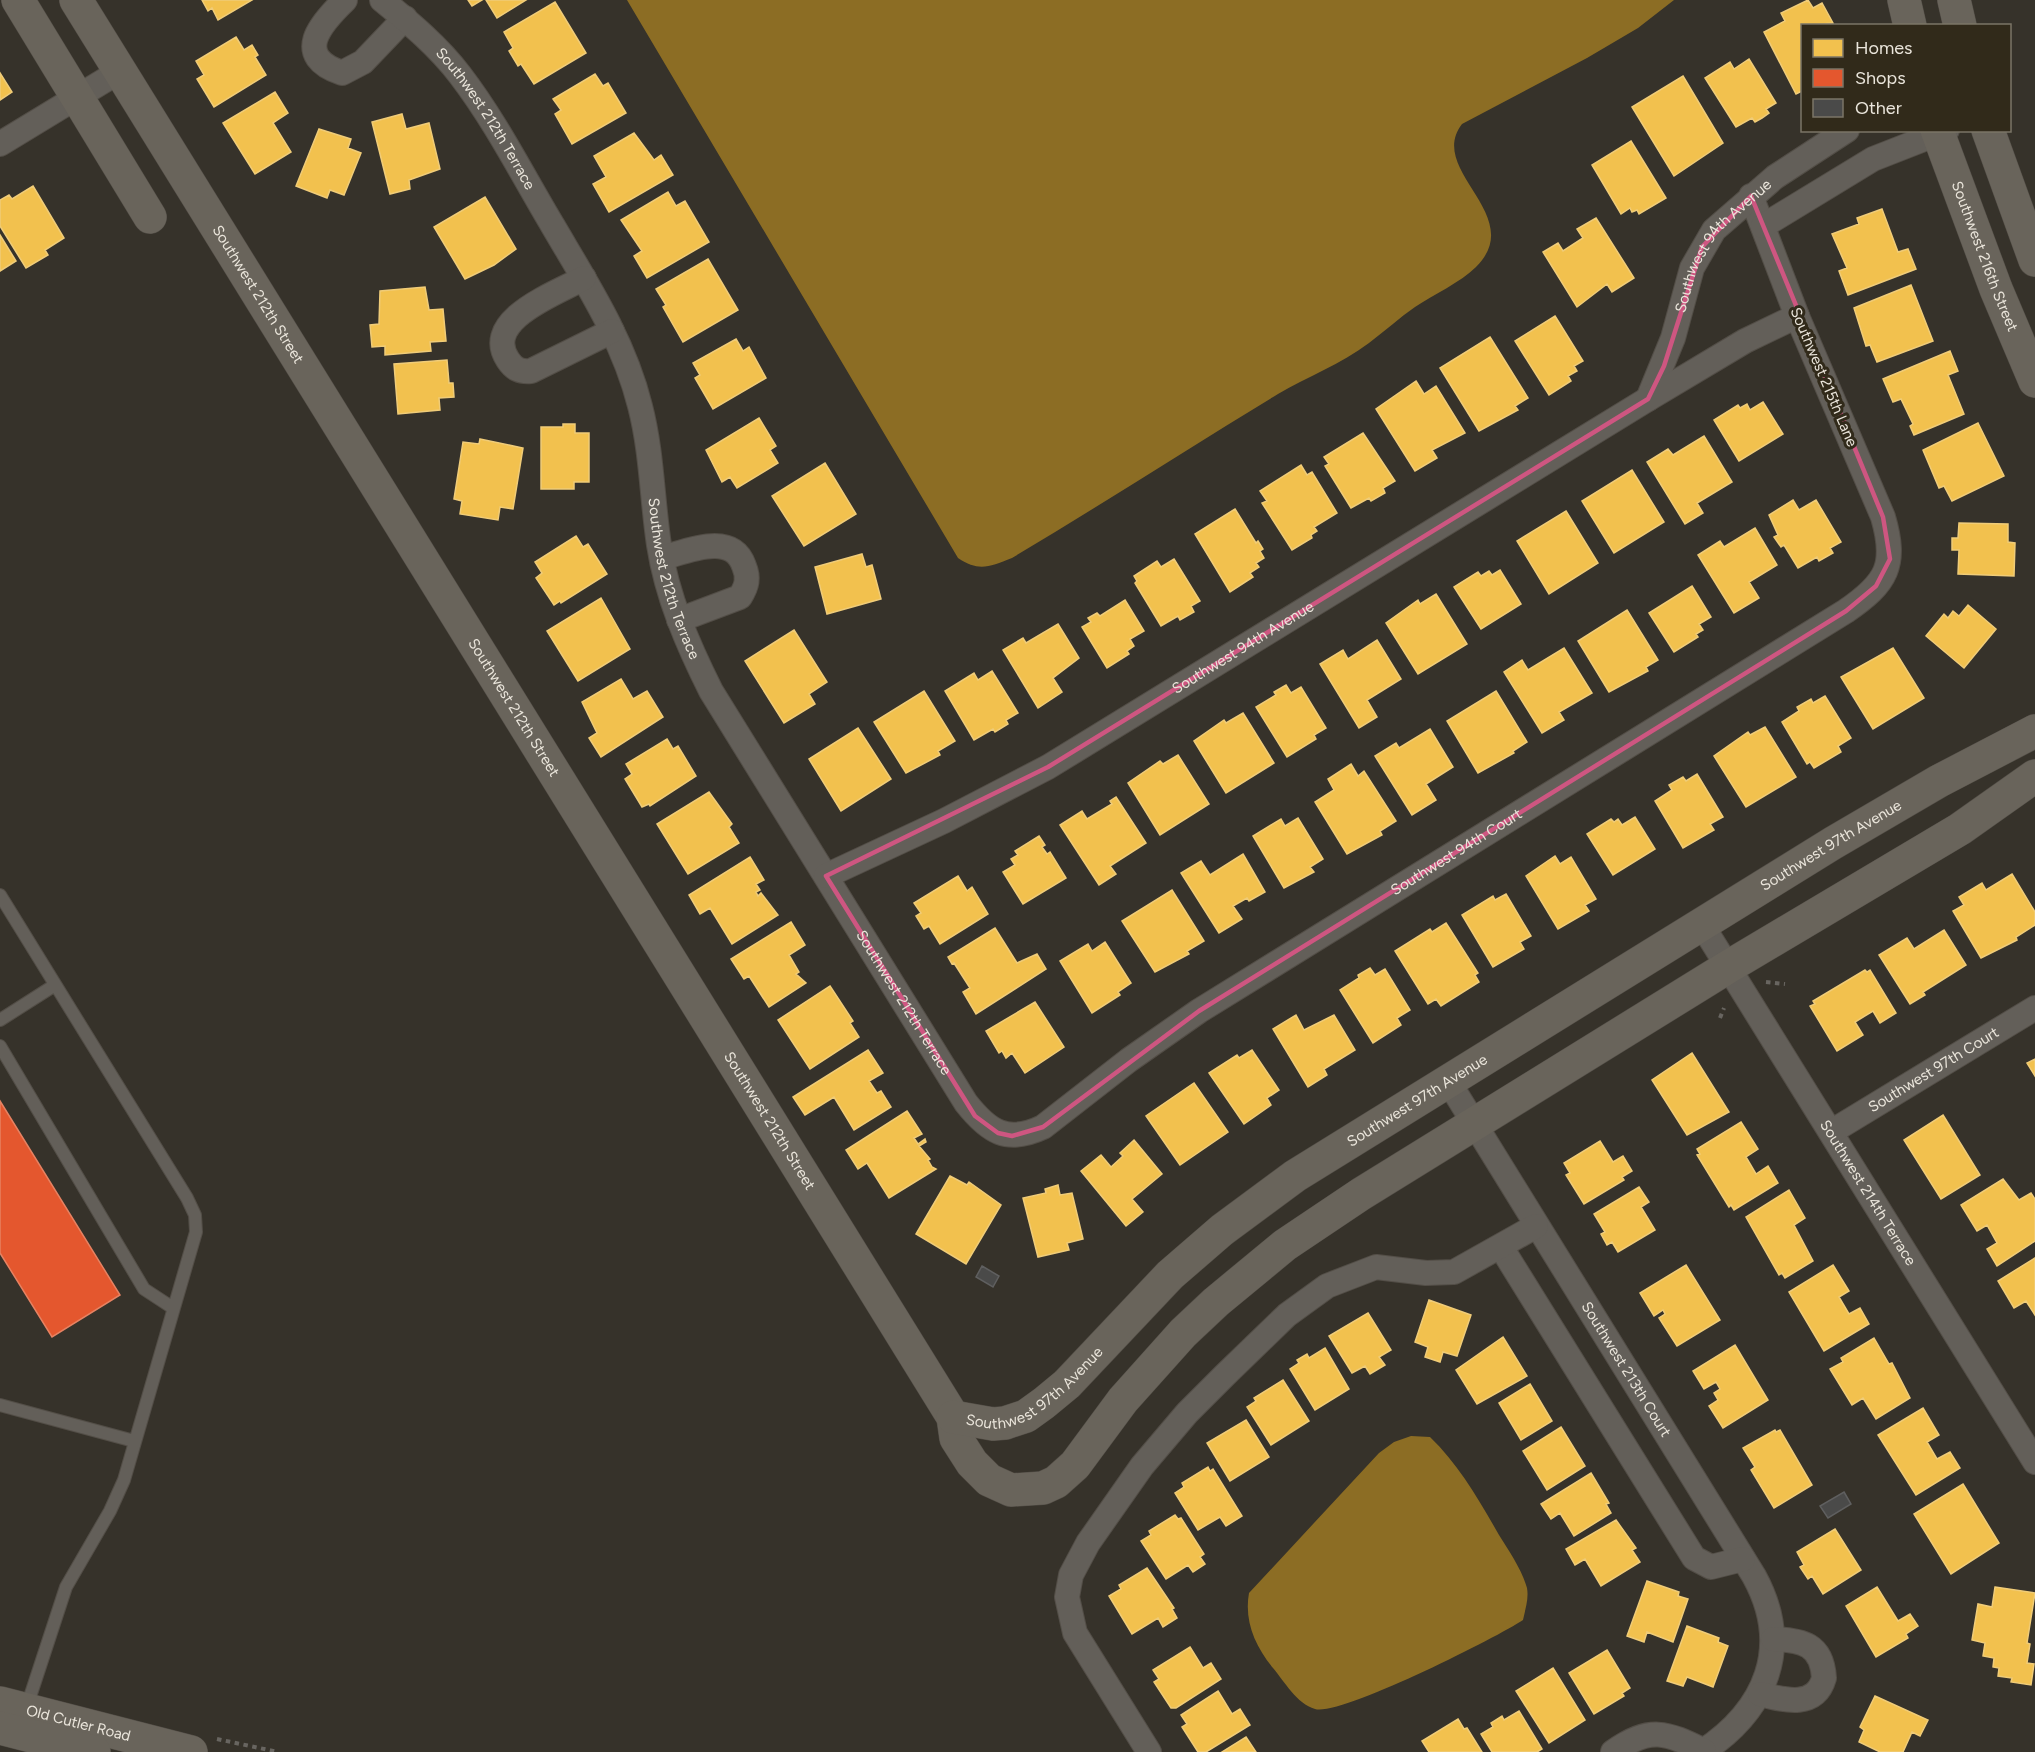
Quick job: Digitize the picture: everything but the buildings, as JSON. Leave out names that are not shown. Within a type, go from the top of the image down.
[{"type":"street","points":[[18,0],[150,217]]},
{"type":"street","name":"Southwest 212th Street","points":[[76,0],[952,1417]]},
{"type":"street","points":[[345,0],[321,24],[314,36],[314,48],[320,59],[330,69],[342,73],[363,62],[405,18]]},
{"type":"street","name":"Southwest 212th Terrace","points":[[382,0],[441,52],[479,103],[584,278],[612,331],[632,376],[647,436],[662,558],[679,620],[711,691],[966,1103],[986,1126],[998,1133],[1012,1136]]},
{"type":"street","points":[[1904,0],[1910,24]]},
{"type":"street","points":[[1954,0],[1960,24]]},
{"type":"street","points":[[0,144],[120,71]]},
{"type":"street","name":"Southwest 94th Avenue","points":[[1648,399],[1664,366],[1692,268],[1702,247],[1727,216],[1751,196],[1796,161],[1844,132]]},
{"type":"street","name":"Southwest 94th Avenue","points":[[1763,226],[1873,159],[1938,132]]},
{"type":"street","name":"Southwest 216th Street","points":[[1940,132],[1996,289],[2035,381]]},
{"type":"street","points":[[1989,132],[2035,260]]},
{"type":"street","name":"Southwest 215th Lane","points":[[1751,196],[1797,316],[1876,495],[1889,539],[1890,559]]},
{"type":"street","points":[[584,278],[510,320],[501,341],[504,354],[512,367],[522,372],[531,371],[612,331]]},
{"type":"street","name":"Southwest 94th Avenue","points":[[826,876],[944,821],[1048,767],[1648,399],[1745,341],[1797,316]]},
{"type":"street","points":[[662,558],[716,545],[730,547],[744,563],[748,578],[740,597],[679,620]]},
{"type":"street","name":"Southwest 94th Court","points":[[1012,1136],[1029,1134],[1043,1127],[1129,1060],[1199,1011],[1846,611],[1876,586],[1890,559]]},
{"type":"street","name":"Southwest 97th Avenue","points":[[2035,731],[1939,781],[1295,1176],[1222,1230],[1155,1290],[1067,1384],[1035,1410],[1015,1420],[993,1424],[952,1417],[956,1438],[972,1463],[989,1480],[1011,1490],[1043,1488],[1056,1482],[1075,1465],[1123,1400],[1152,1366],[1233,1287],[1323,1218],[1728,967],[1960,829],[2035,776]]},
{"type":"street","name":"Southwest 214th Terrace","points":[[1702,925],[2035,1462]]},
{"type":"street","name":"Southwest 97th Court","points":[[1831,1132],[2035,1008]]},
{"type":"street","name":"Southwest 213th Court","points":[[1448,1081],[1743,1559],[1766,1600],[1773,1639],[1769,1669],[1760,1694]]},
{"type":"street","points":[[1149,1752],[1075,1633],[1068,1609],[1068,1586],[1089,1543],[1166,1437],[1225,1375],[1310,1298],[1327,1286],[1366,1269],[1387,1267],[1425,1274],[1454,1272],[1536,1226]]},
{"type":"street","points":[[1501,1247],[1694,1558],[1711,1567],[1743,1559]]},
{"type":"street","points":[[1613,1752],[1639,1737],[1660,1733],[1676,1737],[1703,1752],[1731,1731],[1760,1694],[1800,1701],[1812,1696],[1824,1678],[1822,1662],[1812,1648],[1797,1641],[1773,1639]]},
{"type":"street","name":"Old Cutler Road","points":[[12,1725],[94,1752]]},
{"type":"street","name":"Old Cutler Road","points":[[12,1725],[191,1752]]},
{"type":"lane","points":[[0,895],[187,1198],[195,1215],[196,1232],[124,1480],[110,1511],[66,1587],[12,1725]]},
{"type":"lane","points":[[0,1020],[55,985]]},
{"type":"lane","points":[[0,1046],[144,1288],[173,1308]]},
{"type":"lane","points":[[0,1405],[134,1441]]},
{"type":"path","points":[[1766,982],[1785,984]]},
{"type":"path","points":[[1719,1018],[1725,1007]]},
{"type":"highlighted area","points":[[1751,196],[1883,517],[1890,559],[1876,586],[1846,611],[1199,1011],[1043,1127],[1012,1136],[998,1133],[975,1116],[826,876],[1048,767],[1648,399],[1664,366],[1702,247]]},
{"type":"shaded area","points":[[627,0],[1674,0],[1638,28],[1587,58],[1462,124],[1454,142],[1456,159],[1485,211],[1491,229],[1489,248],[1470,273],[1415,307],[1347,357],[1278,394],[1079,518],[1012,558],[997,564],[978,567],[958,558]]},
{"type":"shaded area","points":[[1411,1436],[1430,1437],[1468,1483],[1484,1509],[1525,1581],[1528,1596],[1523,1620],[1452,1658],[1384,1689],[1330,1708],[1315,1709],[1297,1697],[1261,1651],[1252,1633],[1248,1613],[1249,1593],[1379,1453],[1394,1442]]}]
